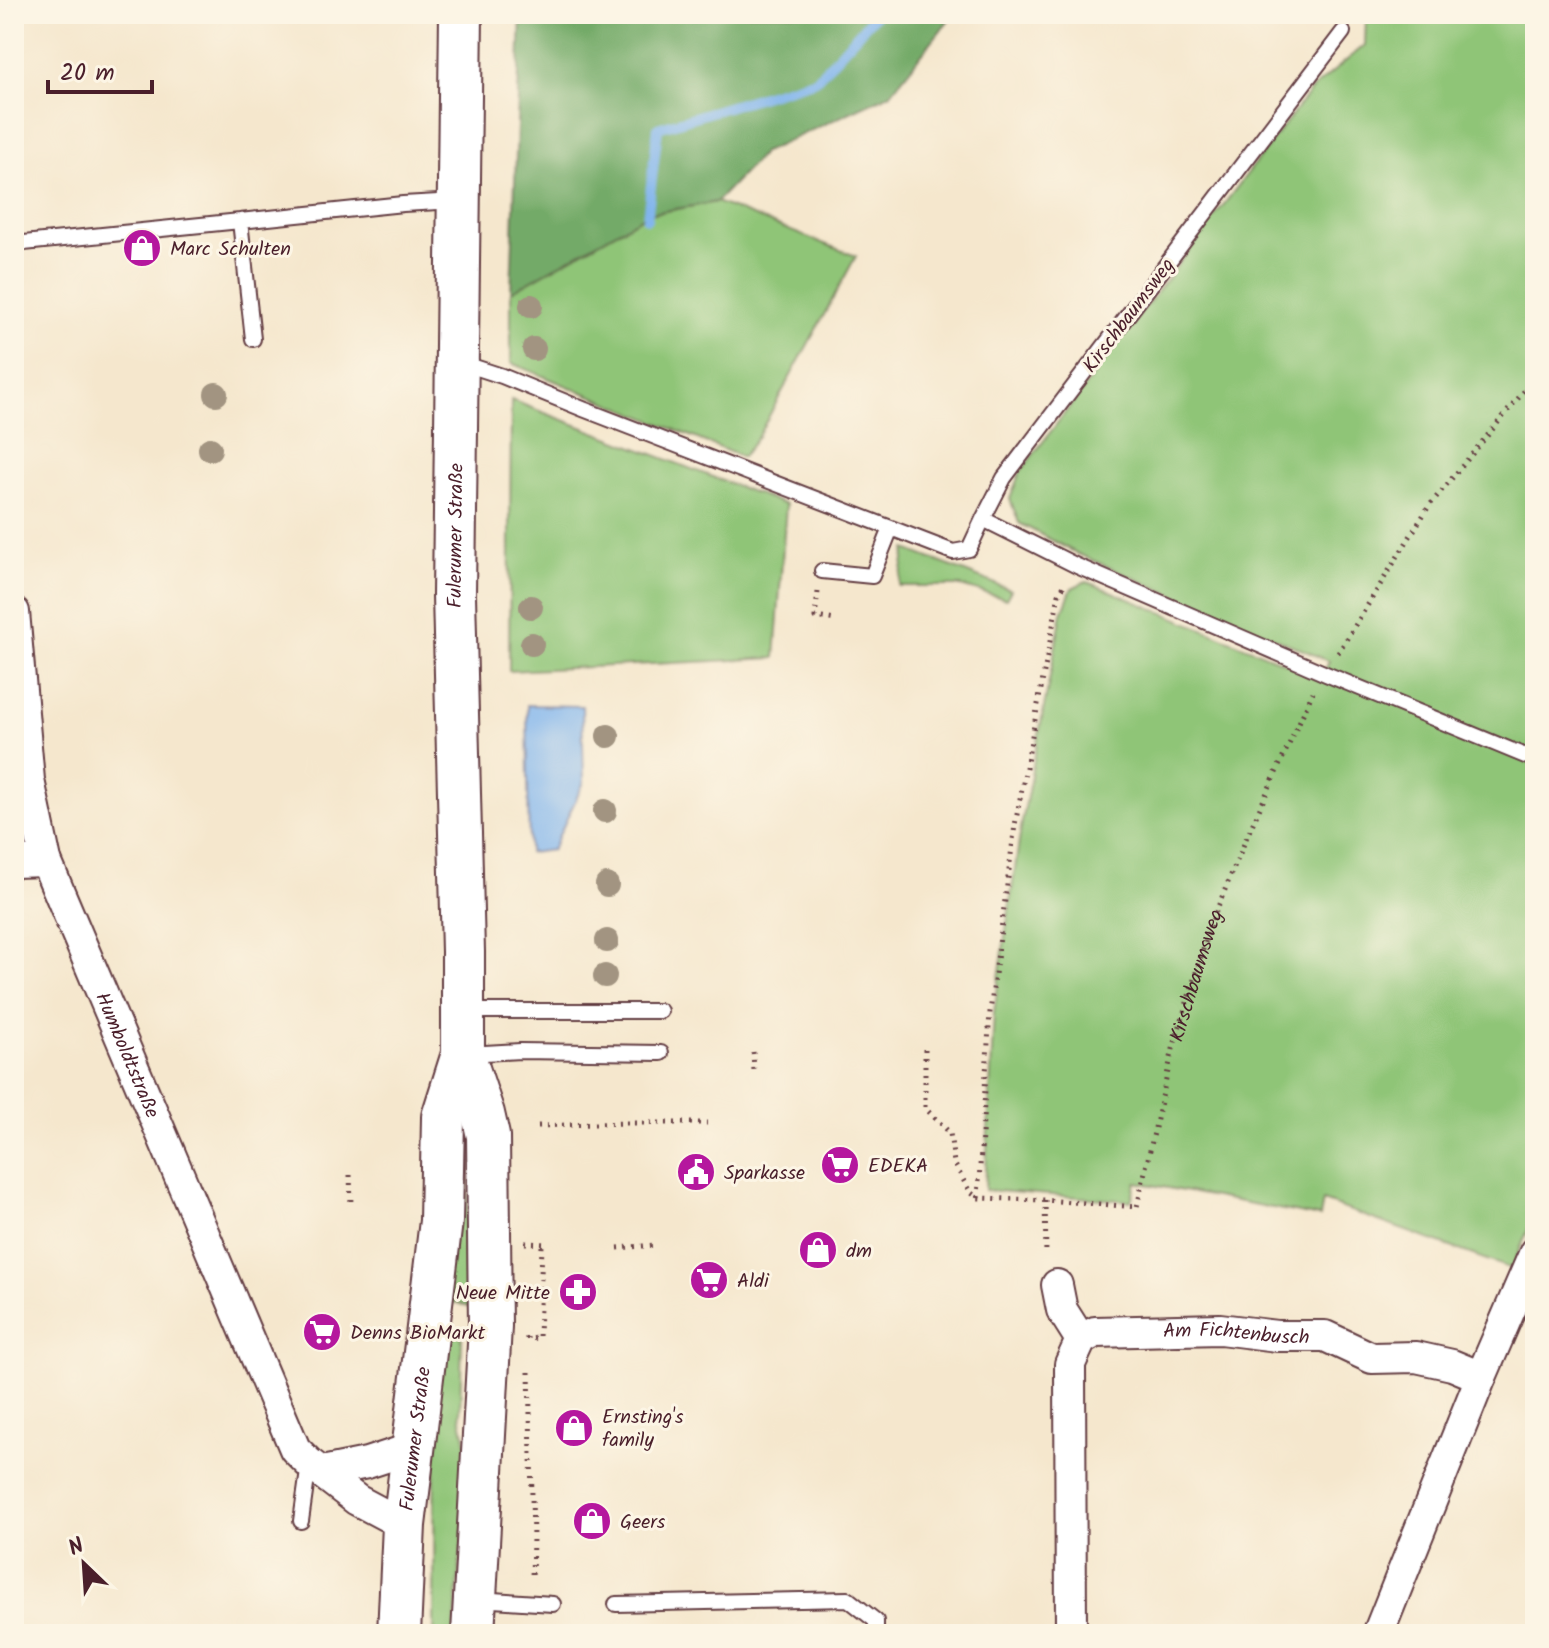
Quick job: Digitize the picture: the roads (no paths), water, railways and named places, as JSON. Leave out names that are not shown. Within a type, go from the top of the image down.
[{"type":"main road","name":"Fulerumer Straße","points":[[399,1634],[404,1525],[441,1221],[443,1117],[463,1054],[454,595],[462,15]]},
{"type":"main road","name":"Fulerumer Straße","points":[[463,1054],[488,1136],[490,1326],[474,1616]]},
{"type":"main road","points":[[430,1317],[456,1316],[490,1326]]},
{"type":"street","name":"Humboldtstraße","points":[[14,612],[29,780],[46,861],[295,1449],[357,1500],[404,1525]]},
{"type":"street","points":[[14,862],[46,861]]},
{"type":"street","points":[[1378,1634],[1481,1377],[1535,1252]]},
{"type":"street","points":[[1057,1285],[1062,1310],[1081,1340],[1070,1364],[1071,1634]]},
{"type":"street","name":"Am Fichtenbusch","points":[[1081,1340],[1095,1332],[1220,1329],[1277,1336],[1325,1336],[1372,1358],[1416,1357],[1452,1365],[1481,1377]]},
{"type":"street","points":[[316,1468],[367,1463],[413,1448]]},
{"type":"lane","name":"Kirschbaumsweg","points":[[891,528],[953,552],[969,549],[1004,478],[1343,32]]},
{"type":"lane","points":[[14,244],[458,201]]},
{"type":"lane","points":[[240,221],[253,339]]},
{"type":"lane","points":[[457,361],[891,528],[872,576],[822,571]]},
{"type":"lane","points":[[983,519],[1077,566],[1535,760]]},
{"type":"lane","points":[[463,1011],[660,1011]]},
{"type":"lane","points":[[463,1054],[520,1051],[661,1053]]},
{"type":"lane","points":[[301,1521],[316,1468]]},
{"type":"lane","points":[[616,1604],[848,1599],[876,1621],[876,1634]]},
{"type":"lane","points":[[474,1616],[531,1602],[553,1604]]},
{"type":"water","points":[[527,705],[582,706],[584,782],[552,850],[529,853]]},
{"type":"waterway","points":[[647,219],[658,128],[816,80],[876,14]]},
{"type":"place","name":"Marc Schulten","points":[[142,248]]},
{"type":"place","name":"EDEKA","points":[[840,1165]]},
{"type":"place","name":"Sparkasse","points":[[696,1172]]},
{"type":"place","name":"dm","points":[[818,1250]]},
{"type":"place","name":"Aldi","points":[[709,1280]]},
{"type":"place","name":"Neue Mitte","points":[[578,1292]]},
{"type":"place","name":"Denns BioMarkt","points":[[322,1332]]},
{"type":"place","name":"Ernsting's family","points":[[574,1428]]},
{"type":"place","name":"Geers","points":[[592,1521]]}]
